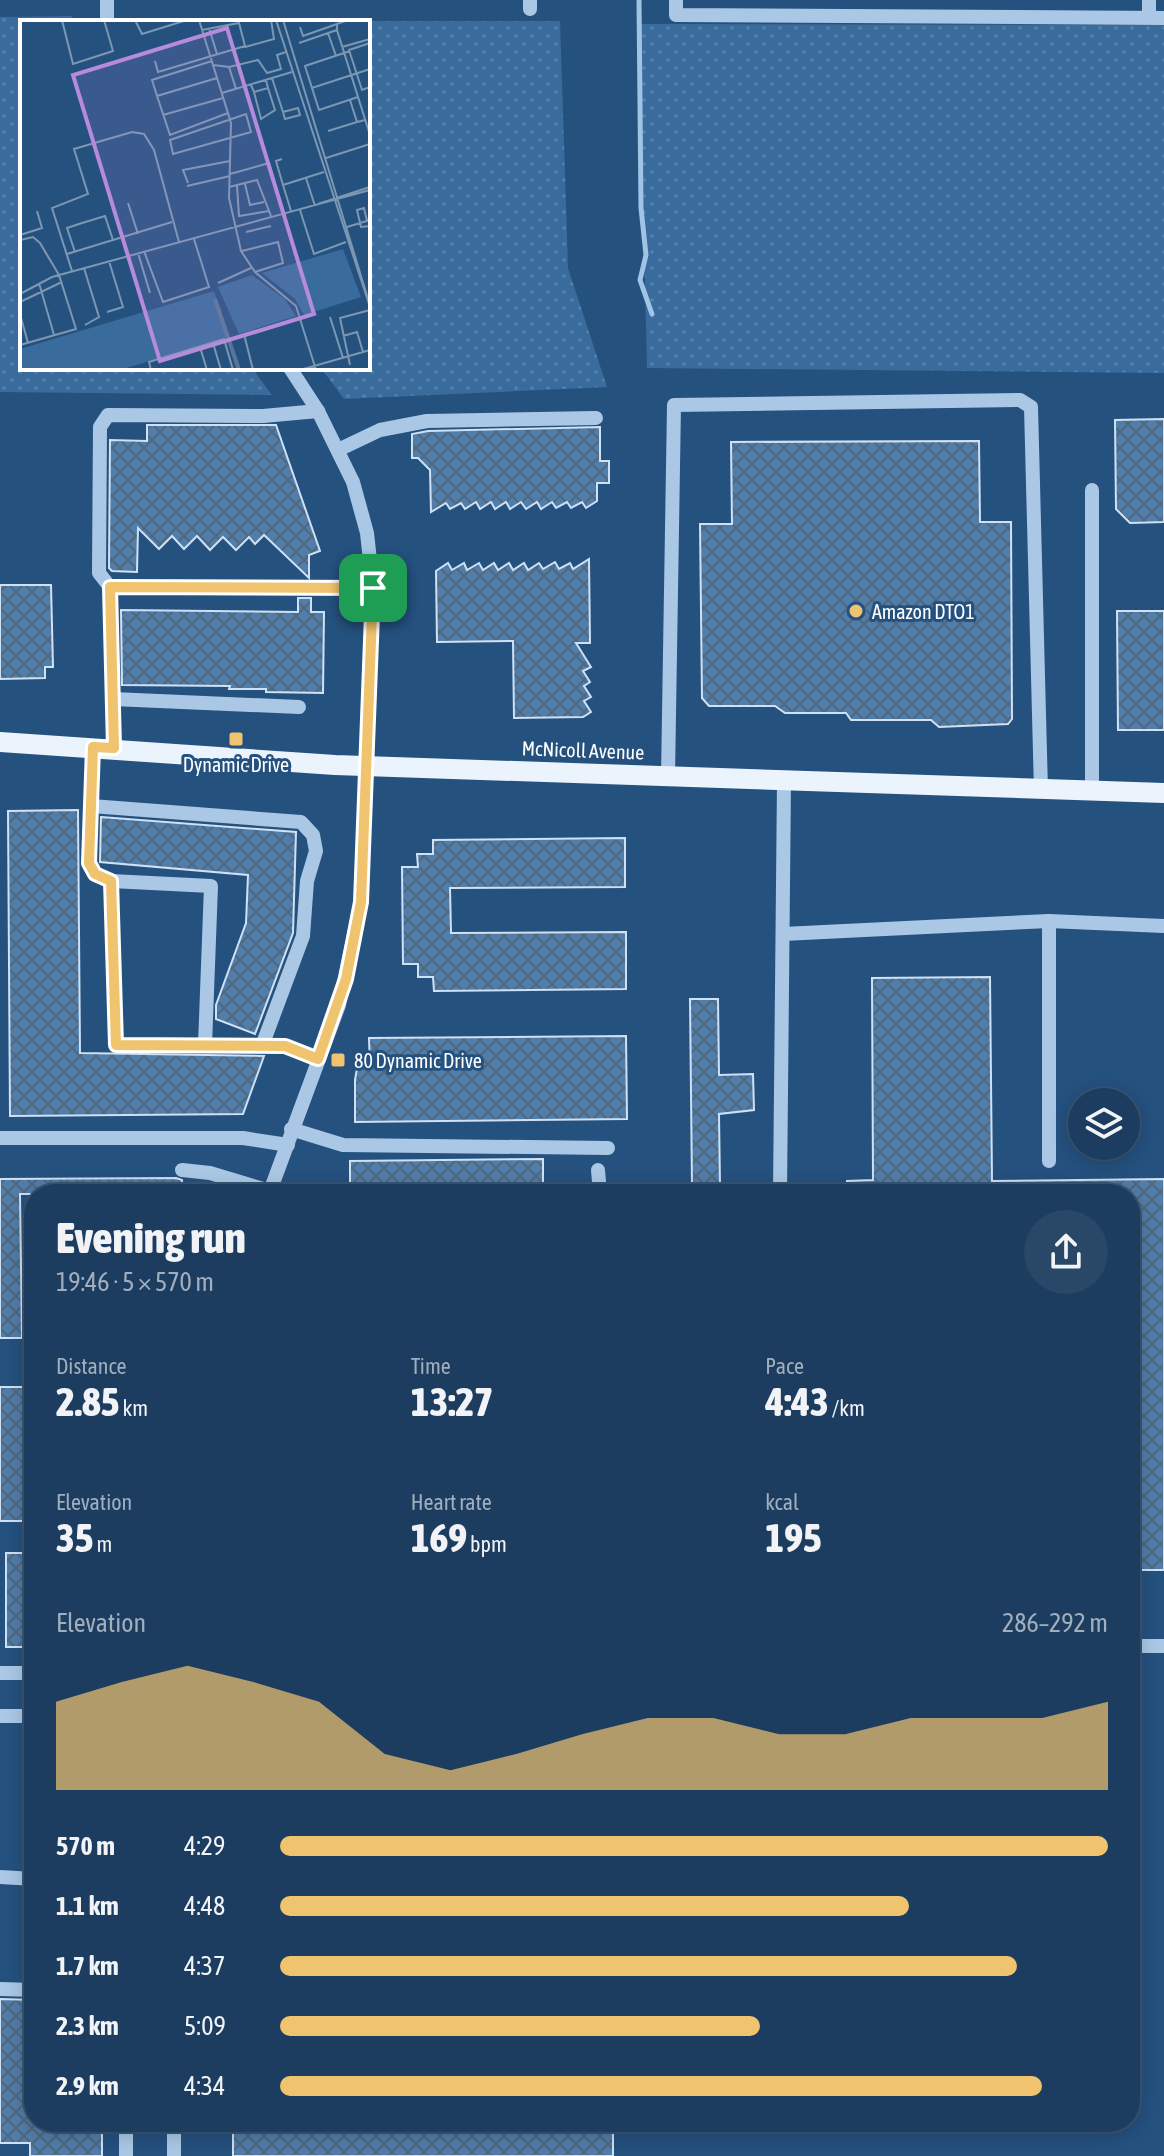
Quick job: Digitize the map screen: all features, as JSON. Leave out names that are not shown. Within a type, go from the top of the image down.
[{"type":"main road","name":"McNicoll Avenue","points":[[0,742],[364,766],[1164,793]]},
{"type":"street","points":[[676,0],[676,15],[762,8],[858,16],[1156,18],[1149,0]]},
{"type":"street","points":[[858,0],[858,16]]},
{"type":"street","points":[[958,0],[958,16]]},
{"type":"street","points":[[1062,0],[1062,17]]},
{"type":"street","points":[[272,1184],[346,979],[361,902],[373,588],[367,533],[353,482],[318,411],[291,370]]},
{"type":"street","points":[[668,777],[674,405],[1020,400],[1031,407],[1041,791]]},
{"type":"street","points":[[205,1045],[211,886],[111,881],[95,874],[89,863],[91,806],[113,699],[110,587],[99,573],[96,547],[100,427],[108,415],[263,416],[318,411]]},
{"type":"street","points":[[338,450],[380,430],[427,421],[596,418]]},
{"type":"street","points":[[1092,490],[1092,792]]},
{"type":"street","points":[[110,587],[373,588]]},
{"type":"street","points":[[113,699],[299,707]]},
{"type":"street","points":[[780,1184],[784,781]]},
{"type":"street","points":[[91,806],[301,822],[313,835],[316,851],[307,881],[303,936],[262,1046]]},
{"type":"street","points":[[111,881],[116,1045],[285,1046],[318,1059]]},
{"type":"street","points":[[783,934],[1049,921],[1164,926]]},
{"type":"street","points":[[1049,921],[1049,1161]]},
{"type":"street","points":[[291,1129],[343,1145],[608,1148]]},
{"type":"street","points":[[0,1138],[243,1138],[287,1145]]},
{"type":"street","points":[[182,1170],[210,1173],[242,1184]]},
{"type":"street","points":[[598,1170],[599,1184]]},
{"type":"street","points":[[1140,1646],[1164,1646]]},
{"type":"street","points":[[0,1673],[24,1673]]},
{"type":"street","points":[[0,1716],[24,1716]]},
{"type":"street","points":[[0,1877],[24,1878]]},
{"type":"street","points":[[0,1989],[24,1990]]},
{"type":"street","points":[[126,2132],[126,2156]]},
{"type":"street","points":[[174,2132],[174,2156]]},
{"type":"shaded area","points":[[72,16],[73,20],[20,20],[20,370],[253,370],[272,395],[0,392],[0,17]]},
{"type":"shaded area","points":[[370,21],[560,21],[568,268],[607,387],[344,399],[322,370],[370,370]]},
{"type":"shaded area","points":[[639,24],[1164,25],[1164,373],[647,368]]},
{"type":"building","points":[[1164,419],[1164,522],[1130,523],[1116,509],[1115,420]]},
{"type":"building","points":[[147,425],[276,425],[320,551],[309,555],[309,578],[264,535],[255,544],[249,537],[236,550],[223,537],[210,550],[197,536],[184,549],[172,536],[159,549],[138,528],[137,572],[112,571],[109,568],[110,440],[147,441]]},
{"type":"building","points":[[600,427],[600,461],[609,461],[609,483],[597,483],[597,501],[586,508],[582,502],[571,508],[567,502],[556,508],[552,502],[541,509],[537,502],[526,509],[521,502],[510,509],[506,502],[495,509],[491,502],[480,509],[476,502],[465,509],[461,503],[450,509],[446,503],[431,512],[430,470],[418,458],[412,458],[412,434],[428,431]]},
{"type":"building","name":"Amazon DTO1","points":[[979,441],[980,522],[1011,522],[1012,719],[1008,724],[939,727],[931,720],[851,720],[846,713],[785,713],[775,706],[709,706],[702,698],[700,524],[732,524],[731,442]]},
{"type":"building","points":[[589,559],[590,643],[576,643],[591,667],[583,671],[590,682],[584,686],[591,697],[584,701],[591,712],[583,717],[514,718],[513,641],[437,642],[436,571],[448,563],[452,570],[464,563],[467,570],[479,563],[483,570],[494,563],[498,570],[509,563],[513,570],[524,563],[528,570],[539,563],[543,569],[555,562],[559,569],[570,563],[573,569]]},
{"type":"building","points":[[0,585],[51,585],[53,667],[45,667],[45,678],[0,679]]},
{"type":"building","points":[[298,598],[311,598],[311,612],[324,612],[323,693],[266,692],[266,689],[229,689],[230,686],[122,685],[121,610],[298,612]]},
{"type":"building","points":[[1117,611],[1164,611],[1164,730],[1118,730]]},
{"type":"building","points":[[78,810],[80,1053],[264,1056],[243,1114],[10,1116],[8,811]]},
{"type":"building","points":[[101,817],[296,832],[293,933],[255,1034],[216,1019],[216,1005],[246,923],[248,875],[100,862]]},
{"type":"building","points":[[625,838],[625,887],[450,888],[451,933],[626,932],[626,989],[434,991],[433,977],[418,977],[418,964],[403,964],[402,867],[418,867],[417,854],[433,854],[433,840]]},
{"type":"building","points":[[990,977],[992,1181],[1164,1179],[1164,1570],[1140,1570],[1140,1184],[847,1184],[847,1181],[873,1180],[872,978]]},
{"type":"building","points":[[690,999],[718,999],[719,1075],[753,1074],[754,1110],[719,1114],[720,1184],[692,1184]]},
{"type":"building","points":[[626,1036],[627,1119],[355,1122],[357,1068],[370,1068],[369,1038]]},
{"type":"building","points":[[543,1159],[543,1184],[350,1184],[350,1161]]},
{"type":"building","points":[[176,1178],[182,1180],[182,1184],[24,1184],[24,1194],[20,1194],[22,1338],[0,1338],[0,1179]]},
{"type":"building","points":[[0,1387],[24,1387],[24,1521],[0,1521]]},
{"type":"building","points":[[6,1553],[24,1553],[24,1647],[6,1647]]},
{"type":"building","points":[[0,1999],[24,2000],[24,2132],[102,2132],[102,2156],[30,2156],[30,2143],[0,2143]]},
{"type":"building","points":[[233,2132],[613,2132],[613,2156],[233,2156]]},
{"type":"waterway","points":[[639,0],[641,208],[646,255],[640,280],[652,314]]},
{"type":"place","name":"Amazon DTO1","points":[[856,611]]},
{"type":"place","name":"Dynamic Drive","points":[[236,739]]},
{"type":"place","name":"80 Dynamic Drive","points":[[338,1060]]},
{"type":"route","points":[[110,587],[373,588],[361,902],[339,1005],[318,1059],[285,1046],[116,1045],[111,881],[95,874],[89,863],[93,747],[114,748],[110,587]]}]
